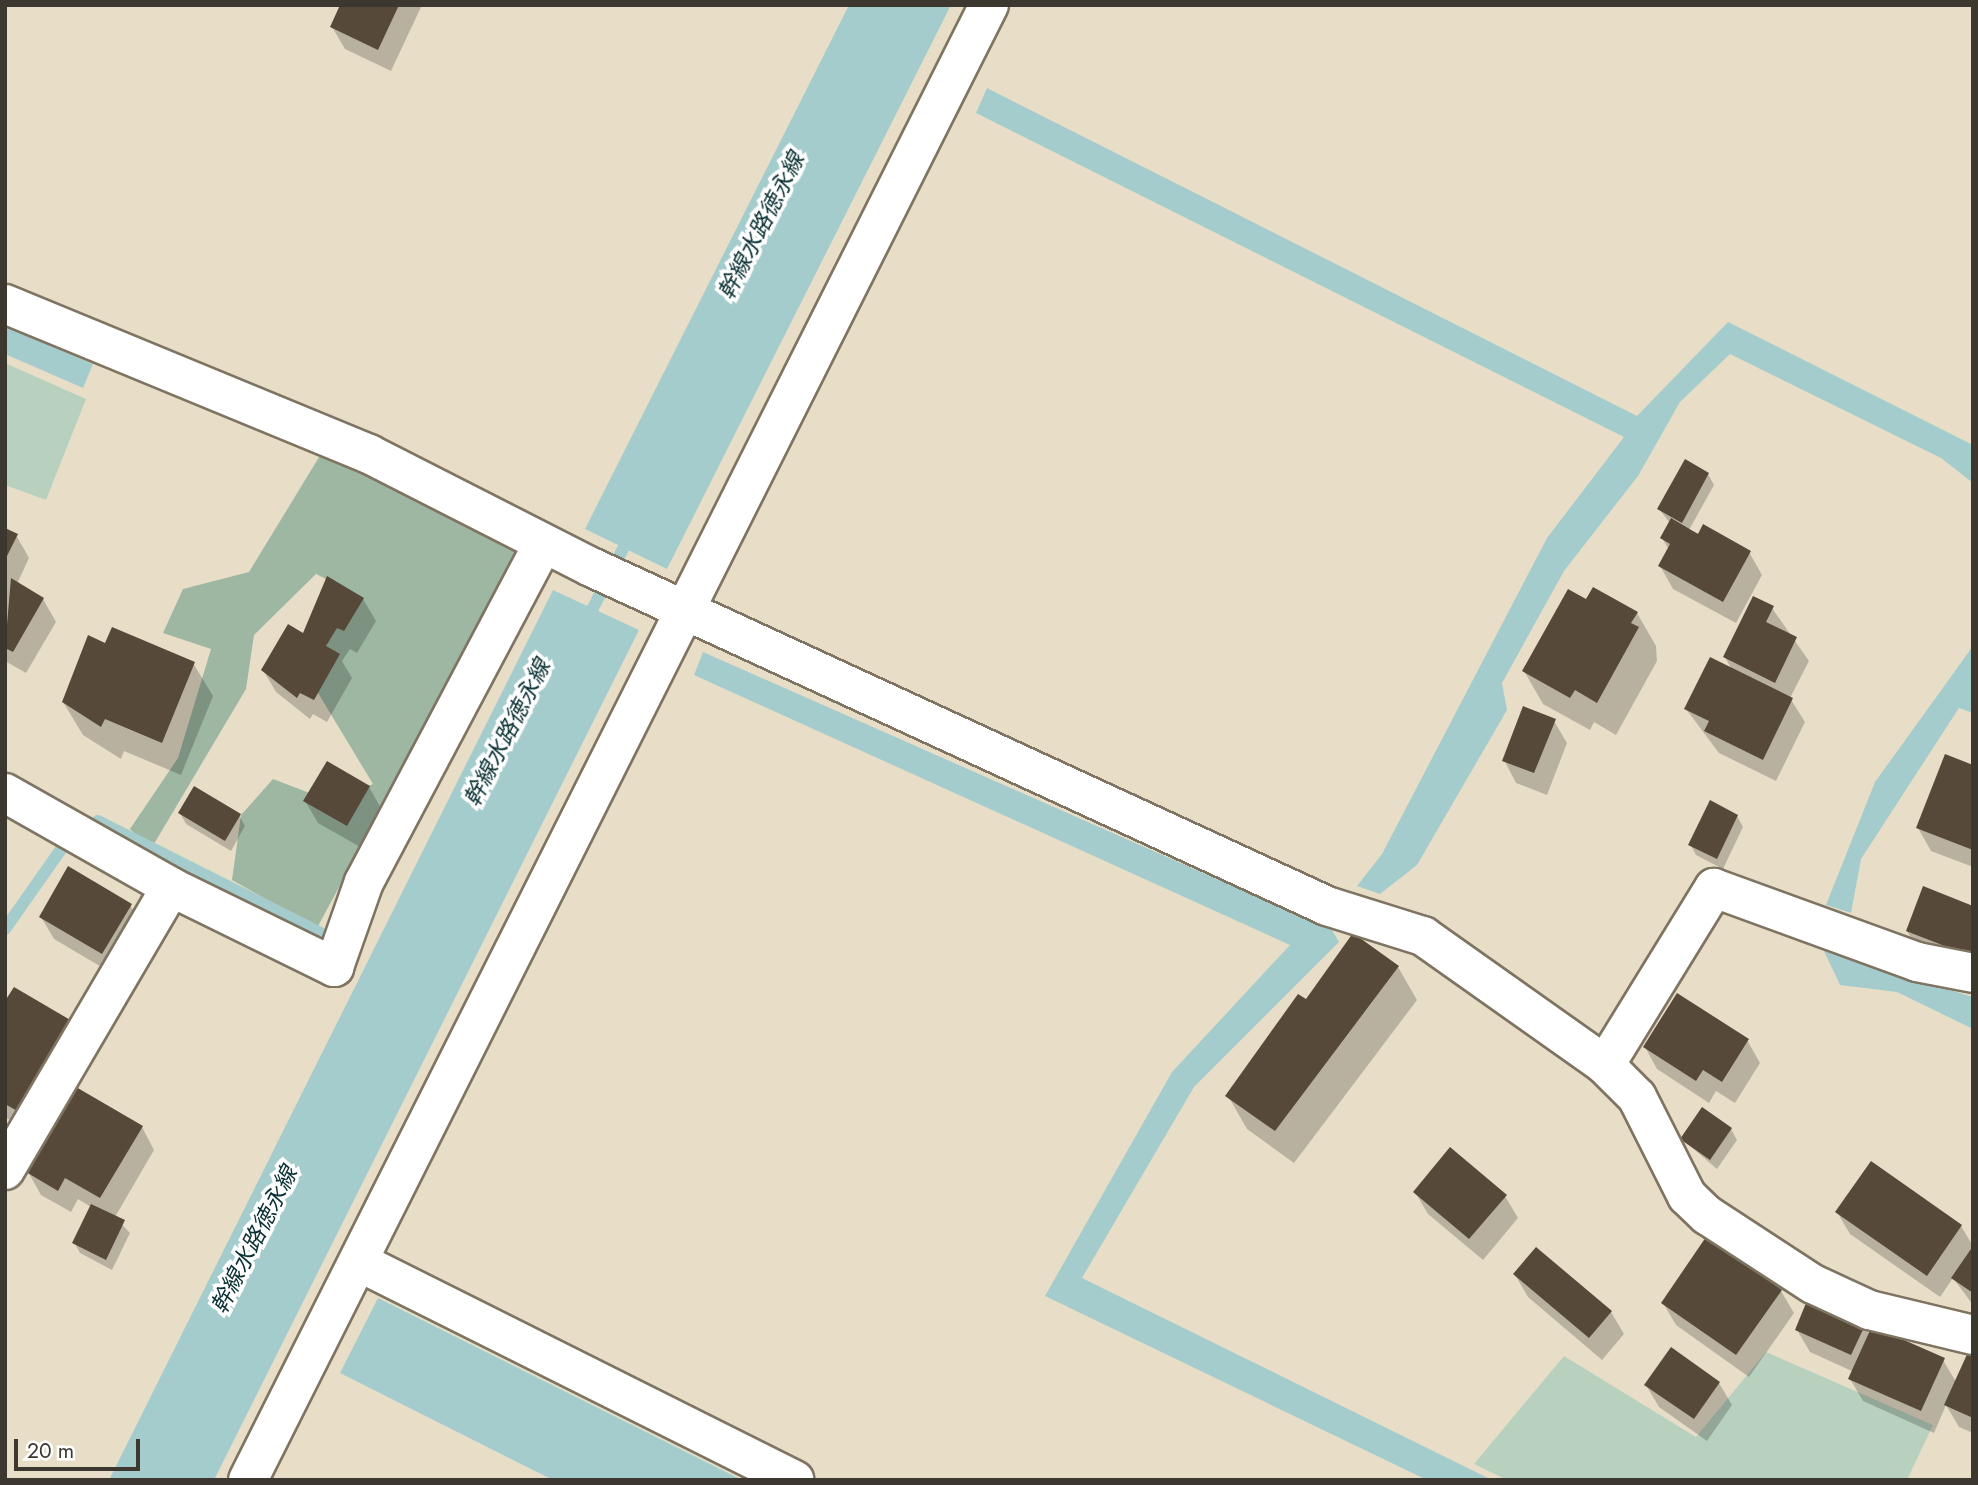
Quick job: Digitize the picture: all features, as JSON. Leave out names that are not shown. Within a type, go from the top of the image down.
[{"type":"street","points":[[248,1480],[989,5]]},
{"type":"street","points":[[5,304],[369,454],[543,544],[1327,906],[1423,936],[1605,1065],[1637,1097],[1687,1195],[1707,1215],[1813,1284],[1869,1310],[1973,1335]]},
{"type":"street","points":[[5,793],[171,887],[334,967],[364,882],[543,544]]},
{"type":"street","points":[[5,1170],[171,887]]},
{"type":"street","points":[[1605,1065],[1714,888],[1917,962],[1973,973]]},
{"type":"street","points":[[359,1262],[794,1480]]},
{"type":"green space","points":[[5,363],[86,399],[46,500],[5,485]]},
{"type":"green space","points":[[324,449],[520,552],[317,928],[232,880],[241,815],[273,779],[333,802],[373,784],[309,678],[350,591],[316,574],[254,635],[246,689],[151,849],[130,829],[178,758],[211,649],[163,633],[183,589],[249,572]]},
{"type":"green space","points":[[1766,1352],[1933,1425],[1907,1480],[1507,1480],[1474,1464],[1564,1356],[1696,1437]]},
{"type":"water","points":[[849,5],[951,5],[667,569],[585,529]]},
{"type":"water","points":[[987,88],[1637,416],[1728,322],[1973,445],[1973,483],[1941,458],[1730,354],[1680,402],[1638,476],[1564,571],[1502,683],[1507,710],[1417,865],[1380,894],[1357,886],[1382,854],[1547,538],[1624,437],[976,113]]},
{"type":"water","points":[[5,326],[93,364],[83,388],[5,354]]},
{"type":"water","points":[[553,590],[639,630],[214,1480],[109,1480]]},
{"type":"water","points":[[1973,646],[1973,713],[1959,708],[1861,859],[1851,913],[1826,905],[1875,782]]},
{"type":"water","points":[[703,652],[1332,930],[1339,942],[1194,1087],[1082,1278],[1492,1480],[1427,1480],[1045,1296],[1172,1072],[1290,945],[694,675]]},
{"type":"water","points":[[1824,951],[1973,997],[1973,1029],[1897,992],[1840,985]]},
{"type":"water","points":[[378,1298],[742,1480],[553,1480],[340,1373]]},
{"type":"building","points":[[340,5],[399,5],[378,50],[330,27]]},
{"type":"building","points":[[1685,459],[1709,473],[1682,523],[1657,509]]},
{"type":"building","points":[[1671,518],[1698,534],[1703,524],[1751,551],[1723,602],[1658,566],[1670,544],[1660,538]]},
{"type":"building","points":[[5,528],[18,534],[5,560]]},
{"type":"building","points":[[327,576],[364,598],[344,631],[337,628],[326,646],[340,654],[314,700],[300,693],[297,698],[261,670],[288,624],[303,633]]},
{"type":"building","points":[[11,578],[44,598],[13,652],[5,648]]},
{"type":"building","points":[[1593,587],[1638,612],[1631,623],[1639,627],[1597,703],[1575,690],[1570,698],[1522,671],[1568,589],[1586,599]]},
{"type":"building","points":[[1753,596],[1774,606],[1766,622],[1797,637],[1775,683],[1723,657]]},
{"type":"building","points":[[112,627],[195,662],[162,743],[105,719],[101,727],[62,702],[88,635],[105,643]]},
{"type":"building","points":[[1710,657],[1793,698],[1763,760],[1704,731],[1709,721],[1684,709]]},
{"type":"building","points":[[1523,706],[1556,719],[1534,773],[1502,761]]},
{"type":"building","points":[[1945,754],[1973,765],[1973,850],[1916,828]]},
{"type":"building","points":[[327,761],[370,786],[347,826],[303,801]]},
{"type":"building","points":[[194,786],[241,814],[225,841],[178,813]]},
{"type":"building","points":[[1710,800],[1738,815],[1717,859],[1688,845]]},
{"type":"building","points":[[68,866],[132,904],[102,954],[39,917]]},
{"type":"building","points":[[1923,886],[1973,906],[1973,957],[1906,931]]},
{"type":"building","points":[[1353,933],[1399,966],[1275,1131],[1225,1096],[1298,994],[1306,999]]},
{"type":"building","points":[[14,987],[72,1021],[19,1112],[5,1104],[5,1001]]},
{"type":"building","points":[[1677,993],[1749,1039],[1722,1082],[1703,1070],[1696,1081],[1643,1047]]},
{"type":"building","points":[[76,1087],[143,1126],[100,1198],[65,1178],[58,1191],[26,1172]]},
{"type":"building","points":[[1702,1107],[1732,1128],[1710,1160],[1680,1139]]},
{"type":"building","points":[[1450,1147],[1507,1195],[1469,1239],[1413,1192]]},
{"type":"building","points":[[1871,1161],[1962,1225],[1927,1276],[1835,1212]]},
{"type":"building","points":[[91,1204],[125,1220],[106,1260],[72,1243]]},
{"type":"building","points":[[1706,1237],[1782,1290],[1736,1355],[1661,1303]]},
{"type":"building","points":[[1973,1246],[1973,1293],[1951,1278]]},
{"type":"building","points":[[1536,1247],[1612,1311],[1589,1338],[1513,1274]]},
{"type":"building","points":[[1808,1298],[1866,1323],[1851,1355],[1795,1330]]},
{"type":"building","points":[[1872,1326],[1945,1358],[1921,1411],[1848,1379]]},
{"type":"building","points":[[1671,1347],[1720,1382],[1694,1419],[1644,1385]]},
{"type":"building","points":[[1969,1350],[1973,1352],[1973,1418],[1944,1405]]},
{"type":"waterway","name":"幹線水路徳永線","points":[[586,622],[630,535]]},
{"type":"waterway","points":[[98,821],[321,933]]},
{"type":"waterway","points":[[5,929],[62,848]]}]
